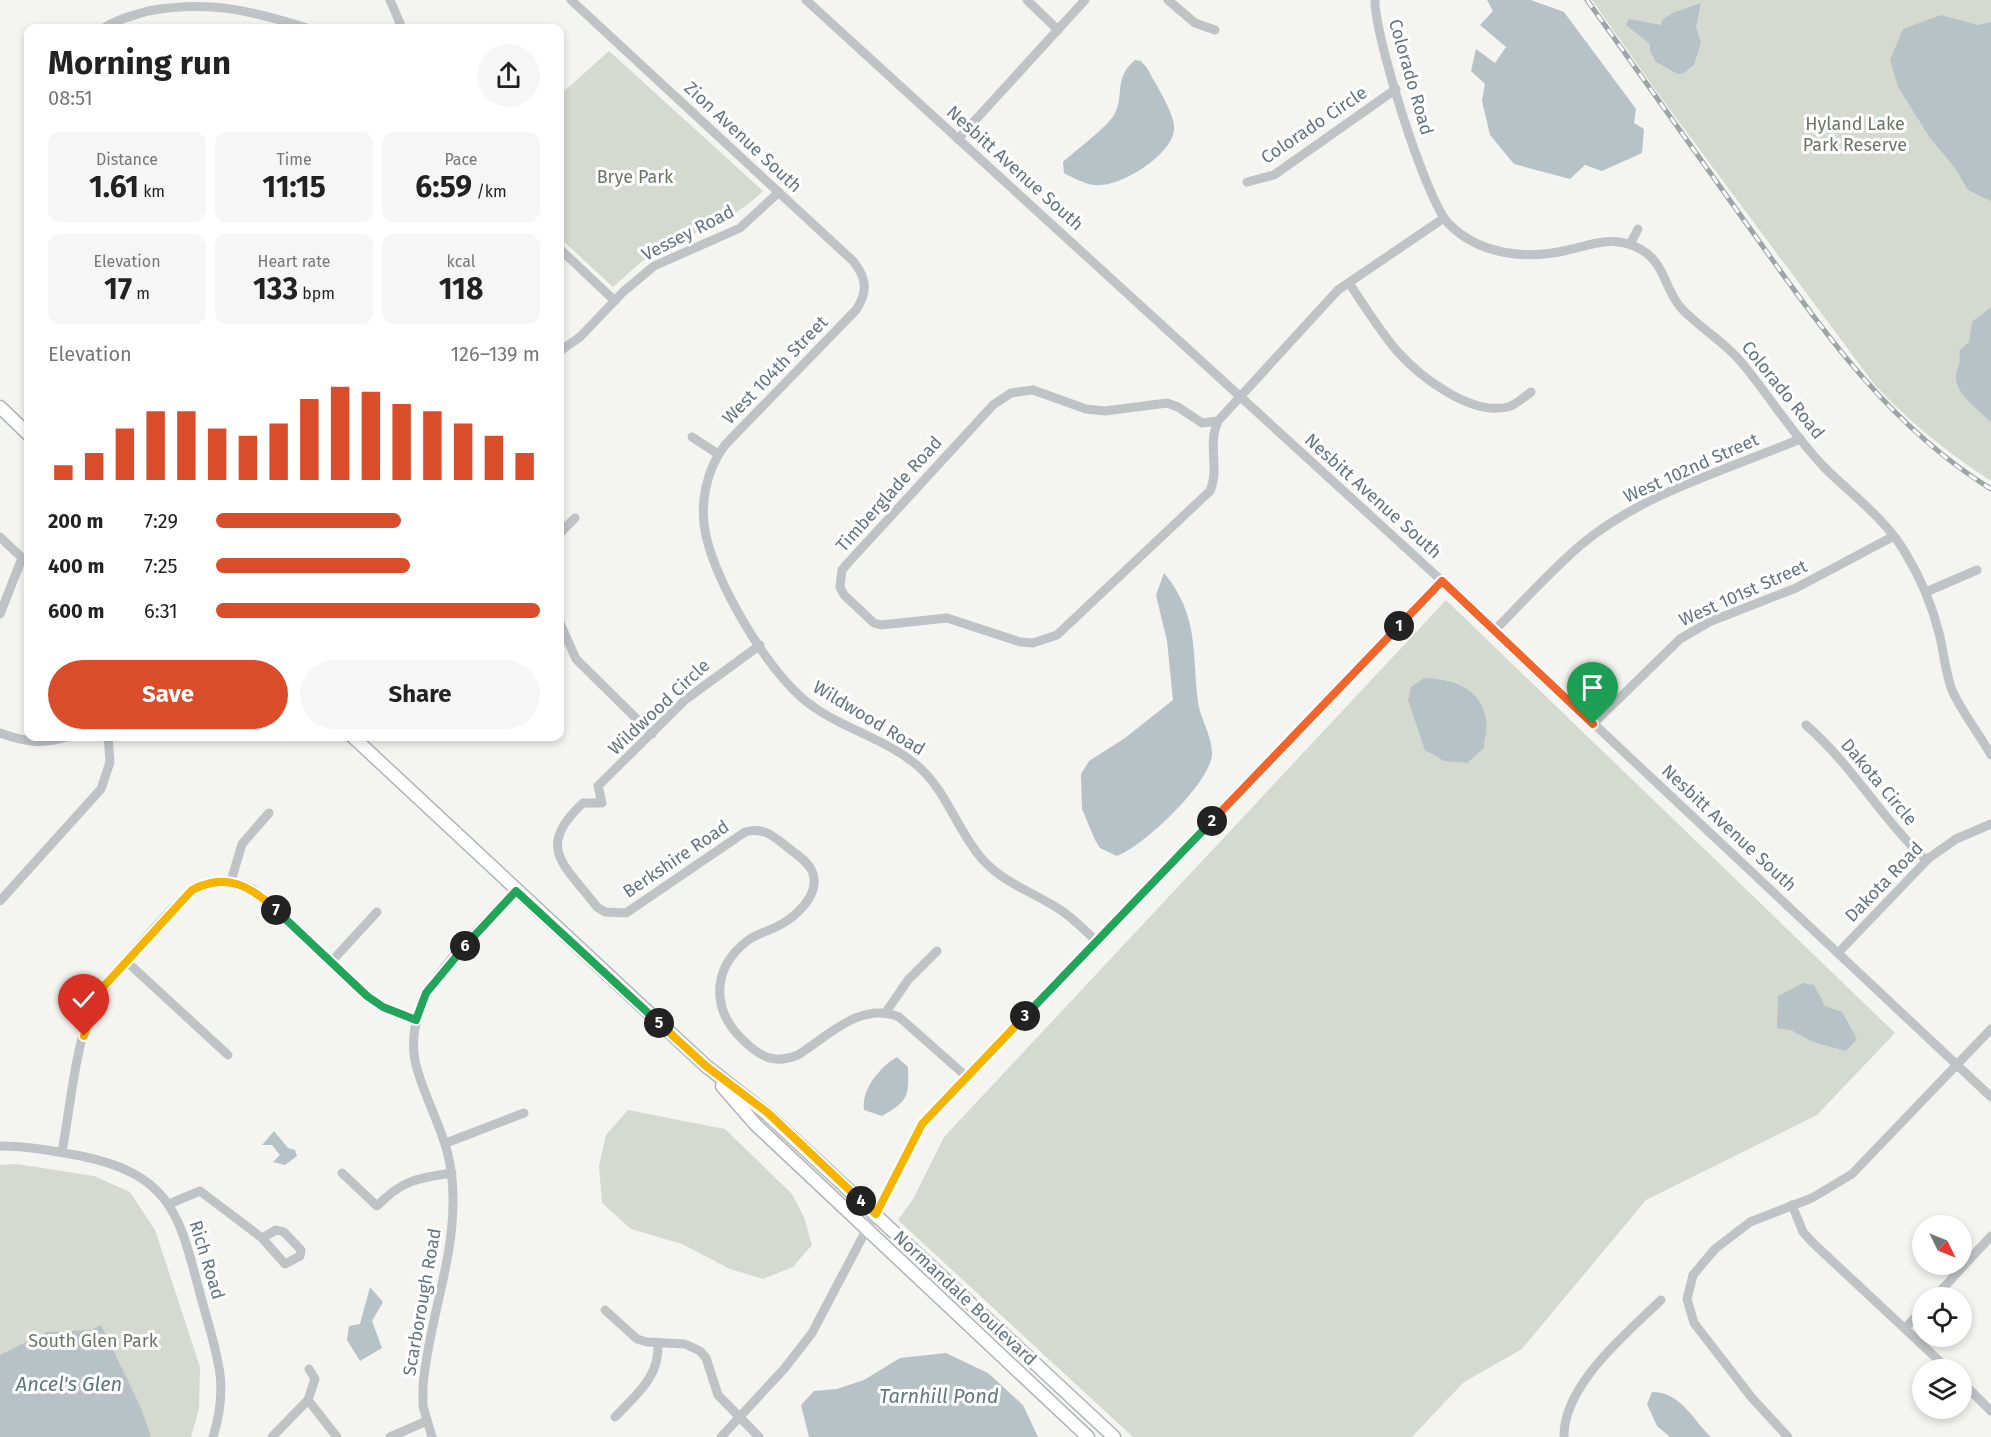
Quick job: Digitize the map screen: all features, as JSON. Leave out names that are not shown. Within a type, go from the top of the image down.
[{"type":"main road","points":[[0,407],[24,430]]},
{"type":"main road","name":"Normandale Boulevard","points":[[357,741],[706,1066],[768,1113],[1114,1437]]},
{"type":"main road","name":"Normandale Boulevard","points":[[706,1066],[756,1125],[1088,1437]]},
{"type":"street","points":[[390,0],[400,24]]},
{"type":"street","name":"Zion Avenue South","points":[[571,0],[860,270],[865,280],[865,291],[856,310]]},
{"type":"street","name":"Nesbitt Avenue South","points":[[806,0],[1238,402],[1442,581],[1991,1097]]},
{"type":"street","points":[[1027,0],[1058,30]]},
{"type":"street","points":[[958,139],[1085,0]]},
{"type":"street","points":[[1168,0],[1195,23],[1215,30]]},
{"type":"street","name":"Colorado Road","points":[[1375,0],[1376,22],[1426,187],[1444,218],[1459,233],[1493,251],[1512,254],[1556,253],[1602,241],[1630,244],[1654,260],[1663,272],[1681,308],[1742,362],[1778,415],[1825,468],[1894,536],[1926,592],[1934,614],[1953,692],[1991,755]]},
{"type":"street","points":[[112,24],[124,18],[173,4],[194,3],[235,6],[294,24]]},
{"type":"street","name":"Colorado Circle","points":[[1247,182],[1274,175],[1396,89]]},
{"type":"street","name":"Vessey Road","points":[[564,348],[580,337],[654,266],[740,228],[779,192]]},
{"type":"street","points":[[1218,421],[1238,402],[1326,303],[1349,283],[1444,218]]},
{"type":"street","points":[[1630,244],[1638,230]]},
{"type":"street","points":[[564,253],[615,301]]},
{"type":"street","points":[[1349,283],[1397,351],[1429,378],[1465,402],[1475,406],[1500,409],[1511,406],[1531,392]]},
{"type":"street","name":"West 104th Street","points":[[736,609],[706,536],[704,494],[718,454],[856,310]]},
{"type":"street","name":"Timberglade Road","points":[[1033,390],[1086,409],[1105,411],[1167,403],[1178,407],[1202,423],[1218,421],[1211,441],[1215,471],[1210,491],[1057,635],[1033,643],[1020,642],[947,618],[881,625],[867,618],[843,595],[840,587],[842,570],[993,405],[1011,393],[1033,390]]},
{"type":"street","points":[[692,437],[718,454]]},
{"type":"street","name":"West 102nd Street","points":[[1494,631],[1581,544],[1603,529],[1649,502],[1800,439]]},
{"type":"street","points":[[564,529],[575,518]]},
{"type":"street","name":"West 101st Street","points":[[1593,724],[1680,639],[1709,622],[1796,588],[1894,536]]},
{"type":"street","points":[[0,537],[22,558],[0,614]]},
{"type":"street","points":[[1926,592],[1977,570]]},
{"type":"street","points":[[721,1437],[800,1350],[876,1214],[922,1124],[1442,581]]},
{"type":"street","name":"Wildwood Road","points":[[736,609],[787,683],[802,698],[839,722],[904,756],[921,768],[934,784],[970,844],[1000,876],[1060,909],[1097,942]]},
{"type":"street","points":[[564,632],[576,659],[651,734]]},
{"type":"street","name":"Wildwood Circle","points":[[602,804],[598,786],[705,683],[760,645]]},
{"type":"street","name":"Dakota Circle","points":[[1806,725],[1841,758],[1895,827],[1926,860]]},
{"type":"street","points":[[0,733],[24,741]]},
{"type":"street","points":[[25,741],[46,741]]},
{"type":"street","points":[[0,902],[101,789],[110,762],[108,741]]},
{"type":"street","name":"Berkshire Road","points":[[602,804],[583,803],[561,825],[556,845],[564,865],[597,907],[605,912],[626,914],[739,836],[754,830],[770,833],[812,870],[814,888],[801,908],[777,927],[746,941],[730,960],[719,986],[723,1015],[730,1028],[764,1058],[775,1061],[798,1055],[860,1014],[886,1012]]},
{"type":"street","points":[[231,881],[242,844],[269,813]]},
{"type":"street","name":"Dakota Road","points":[[1838,953],[1926,860],[1956,839],[1991,824]]},
{"type":"street","points":[[62,1152],[88,1018],[105,985],[192,890],[204,884],[231,881],[253,889],[383,1007],[416,1020]]},
{"type":"street","name":"Scarborough Road","points":[[432,1437],[423,1406],[424,1367],[450,1246],[452,1173],[446,1143],[417,1071],[413,1052],[416,1020],[426,993],[438,976],[516,891]]},
{"type":"street","points":[[331,962],[378,912]]},
{"type":"street","points":[[937,951],[908,980],[886,1012],[899,1017],[967,1077]]},
{"type":"street","points":[[126,961],[228,1055]]},
{"type":"street","points":[[1788,1437],[1752,1398],[1694,1323],[1688,1299],[1693,1275],[1699,1265],[1731,1234],[1770,1212],[1833,1187],[1852,1174],[1991,1029]]},
{"type":"street","points":[[446,1143],[524,1113]]},
{"type":"street","name":"Rich Road","points":[[0,1146],[62,1152],[123,1167],[154,1185],[169,1204],[183,1232],[222,1374],[221,1408],[213,1437]]},
{"type":"street","points":[[342,1173],[376,1206],[393,1189],[410,1181],[452,1173]]},
{"type":"street","points":[[169,1204],[200,1191],[262,1238]]},
{"type":"street","points":[[1791,1205],[1803,1232],[1813,1243],[1937,1359]]},
{"type":"street","points":[[1944,1287],[1991,1236]]},
{"type":"street","points":[[1564,1437],[1564,1425],[1571,1406],[1595,1365],[1661,1300]]},
{"type":"street","points":[[605,1310],[637,1339],[658,1343],[686,1344],[700,1351],[706,1358],[718,1395],[759,1437]]},
{"type":"street","points":[[1905,1328],[1912,1321]]},
{"type":"street","points":[[615,1418],[654,1374],[658,1365],[658,1343]]},
{"type":"street","points":[[272,1437],[308,1400],[315,1379],[309,1369]]},
{"type":"street","points":[[1972,1392],[1991,1411]]},
{"type":"street","points":[[308,1400],[337,1437]]},
{"type":"street","points":[[390,1437],[427,1421]]},
{"type":"green space","name":"Hyland Lake Park Reserve","points":[[1592,0],[1991,0],[1991,481],[1930,436],[1874,384],[1659,95]]},
{"type":"green space","name":"Brye Park","points":[[609,51],[763,191],[725,219],[648,257],[613,287],[564,242],[564,91]]},
{"type":"green space","points":[[1446,600],[1895,1033],[1817,1115],[1646,1200],[1522,1349],[1464,1382],[1412,1437],[1133,1437],[898,1220],[913,1199],[944,1137]]},
{"type":"green space","points":[[628,1110],[725,1129],[792,1194],[804,1217],[812,1245],[793,1267],[763,1279],[730,1269],[682,1244],[631,1229],[602,1203],[599,1166],[606,1135]]},
{"type":"green space","name":"South Glen Park","points":[[17,1164],[94,1176],[130,1192],[155,1230],[200,1367],[199,1409],[191,1437],[0,1437],[0,1165]]},
{"type":"water","points":[[1487,0],[1531,0],[1564,12],[1636,109],[1634,123],[1644,129],[1642,153],[1602,171],[1585,165],[1570,179],[1514,164],[1490,135],[1482,101],[1485,84],[1471,71],[1476,49],[1495,63],[1506,47],[1480,25],[1493,11]]},
{"type":"water","points":[[1701,3],[1696,27],[1701,42],[1694,65],[1684,73],[1678,74],[1656,62],[1650,51],[1650,44],[1626,25],[1629,19],[1661,25],[1662,20],[1672,13]]},
{"type":"water","points":[[1941,15],[1978,25],[1991,22],[1991,201],[1968,190],[1955,168],[1930,138],[1898,87],[1890,60],[1903,29]]},
{"type":"water","points":[[1135,60],[1141,61],[1147,68],[1169,108],[1174,125],[1170,141],[1154,160],[1130,176],[1105,185],[1091,184],[1064,173],[1063,162],[1098,133],[1114,115],[1124,74]]},
{"type":"water","points":[[1991,307],[1991,422],[1964,396],[1956,378],[1960,360],[1959,351],[1969,342],[1972,322]]},
{"type":"water","points":[[1164,573],[1175,589],[1189,619],[1198,702],[1211,742],[1212,755],[1200,782],[1174,813],[1143,840],[1117,856],[1100,848],[1095,840],[1082,809],[1081,774],[1089,761],[1125,738],[1173,700],[1167,641],[1156,595]]},
{"type":"water","points":[[1424,678],[1445,680],[1463,687],[1478,699],[1483,708],[1486,722],[1484,748],[1467,763],[1444,761],[1425,750],[1408,700],[1411,687]]},
{"type":"water","points":[[1803,983],[1814,985],[1825,1006],[1842,1012],[1857,1039],[1846,1051],[1813,1042],[1791,1030],[1777,1028],[1778,996]]},
{"type":"water","points":[[897,1057],[908,1067],[907,1092],[902,1102],[882,1116],[864,1110],[866,1094],[873,1079]]},
{"type":"water","points":[[274,1131],[288,1148],[295,1150],[297,1156],[285,1165],[273,1162],[280,1155],[272,1145],[262,1145]]},
{"type":"water","points":[[370,1287],[383,1302],[372,1321],[382,1348],[360,1361],[347,1340],[349,1326],[360,1324]]},
{"type":"water","name":"Ancel's Glen","points":[[101,1325],[141,1408],[151,1437],[0,1437],[0,1355],[46,1332],[91,1330]]},
{"type":"water","name":"Tarnhill Pond","points":[[946,1353],[988,1373],[1023,1405],[1038,1437],[809,1437],[801,1405],[814,1391],[837,1389],[864,1380],[900,1358]]},
{"type":"water","points":[[1652,1392],[1671,1396],[1678,1401],[1711,1437],[1670,1437],[1657,1426],[1647,1404]]},
{"type":"railway","points":[[1587,0],[1800,297],[1855,369],[1918,434],[1953,463],[1991,489]]},
{"type":"route","points":[[84,1036],[95,1001],[105,985],[182,899],[192,890],[204,884],[231,881],[253,889],[367,996],[400,1016],[416,1020],[417,1011],[426,993],[438,976],[516,891],[706,1066],[768,1113],[876,1214],[922,1124],[1442,581],[1593,724]]}]
